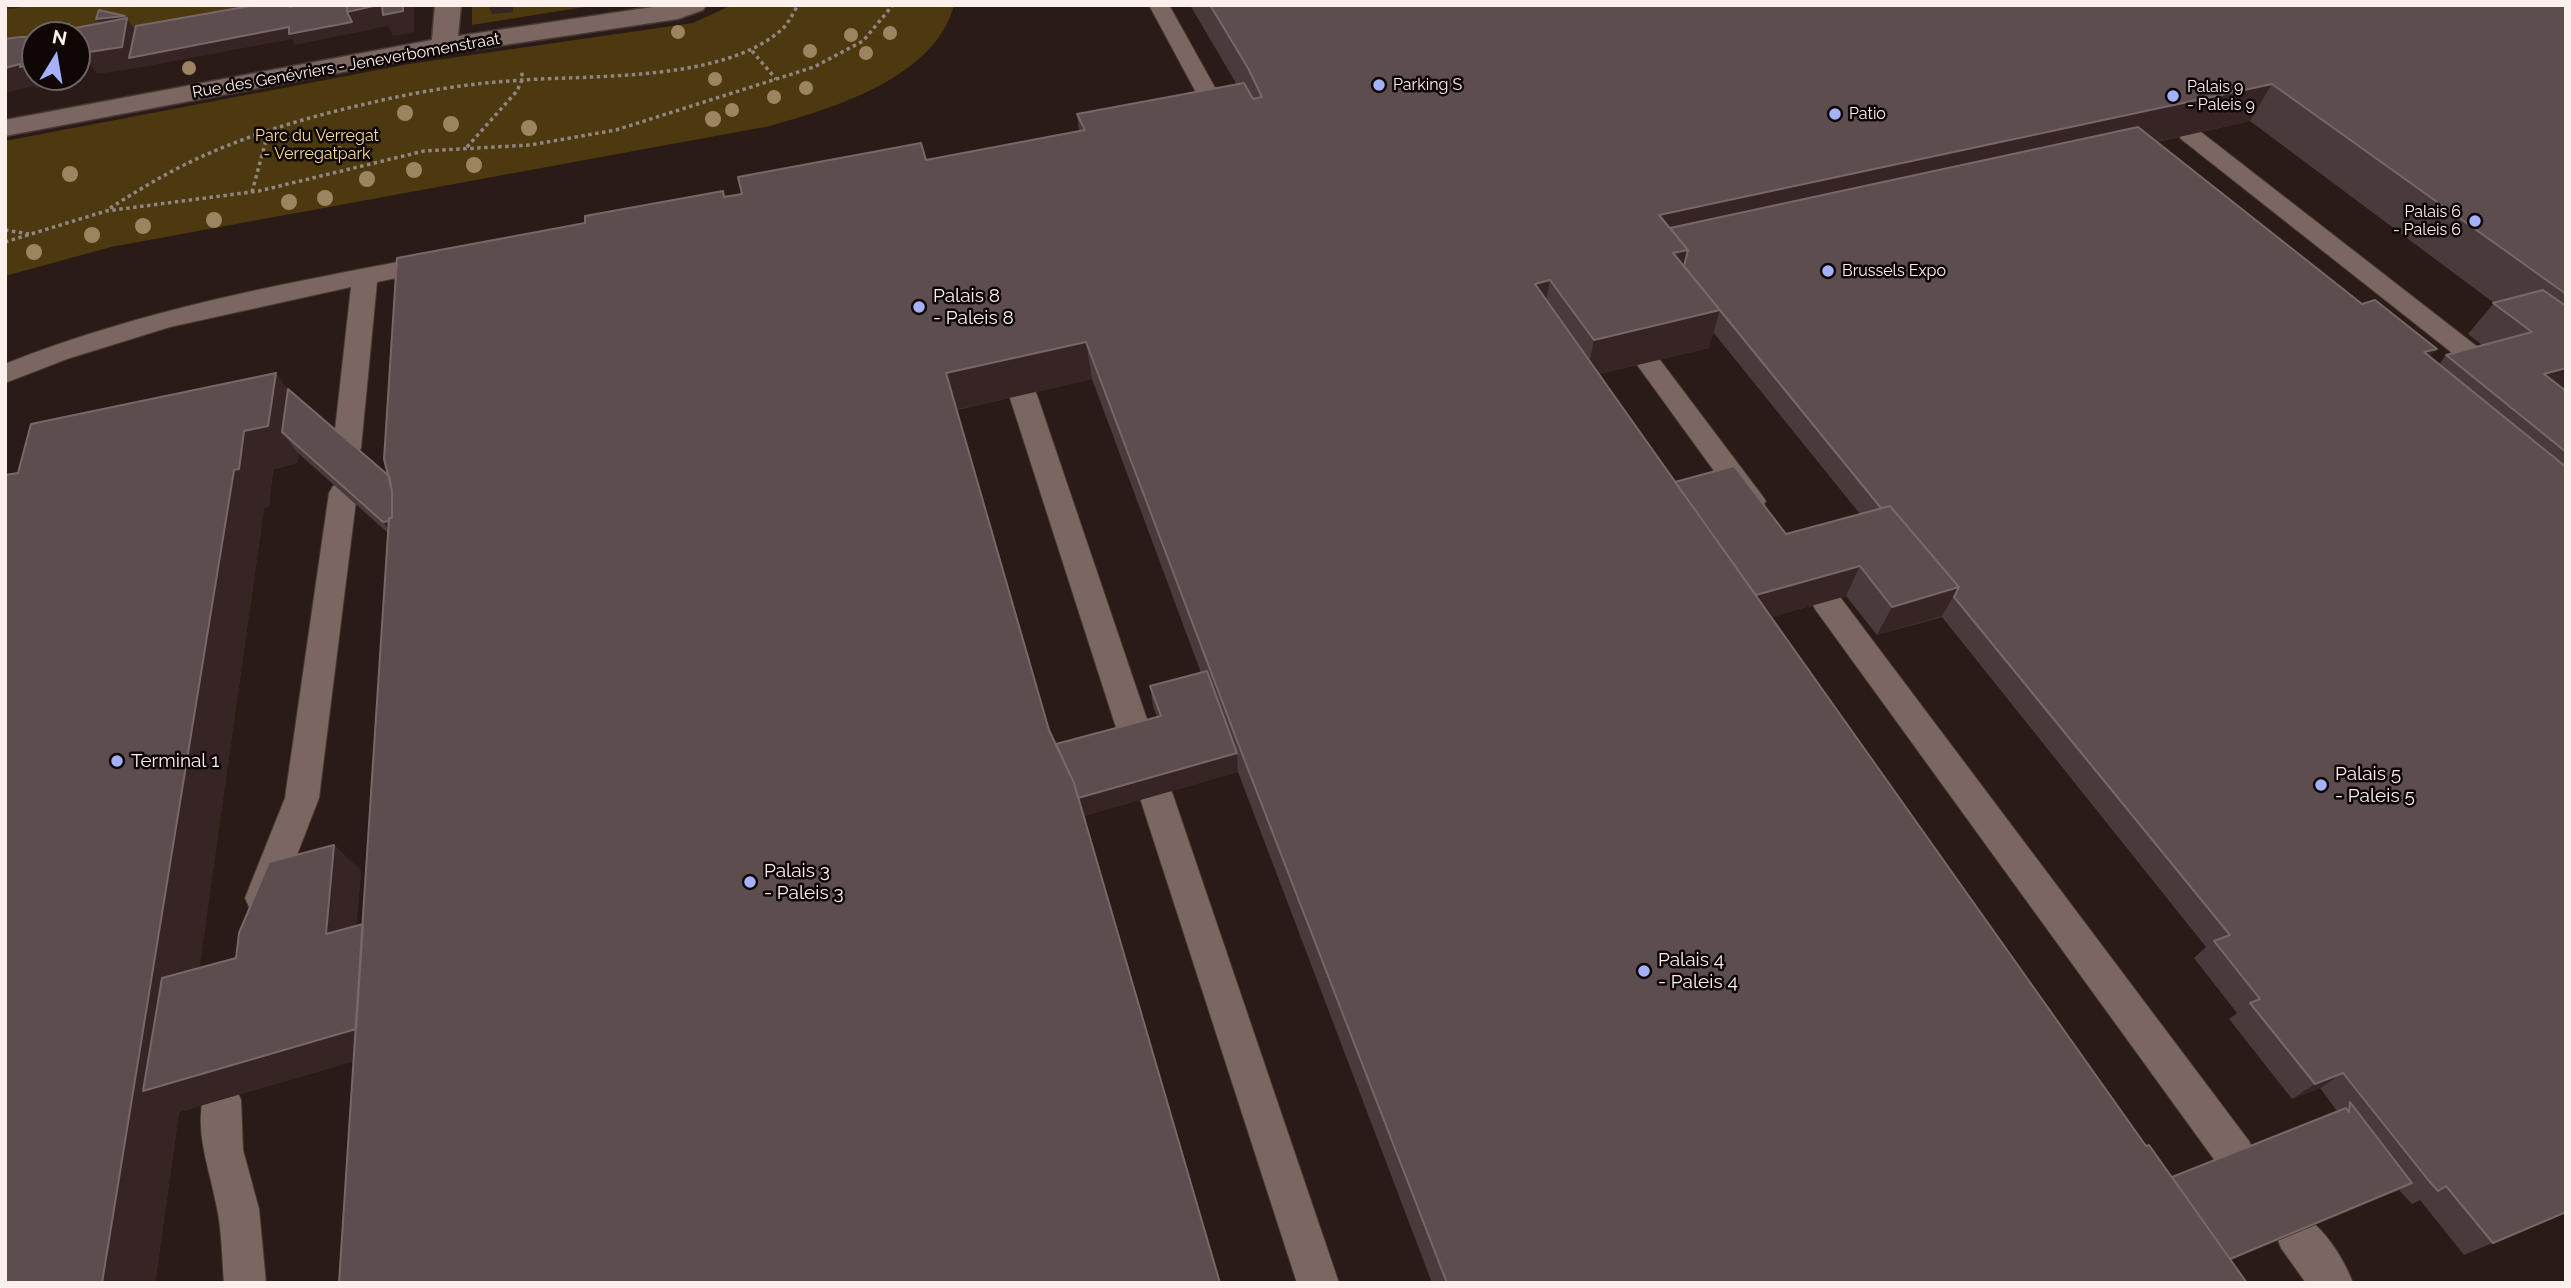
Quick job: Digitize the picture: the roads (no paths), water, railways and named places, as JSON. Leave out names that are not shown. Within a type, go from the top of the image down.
[{"type":"street","points":[[444,46],[448,5]]},
{"type":"street","name":"Rue des Genévriers - Jeneverbomenstraat","points":[[5,128],[444,46],[691,7]]},
{"type":"lane","points":[[1159,5],[1228,109],[1190,116]]},
{"type":"lane","points":[[2189,134],[2488,368]]},
{"type":"lane","points":[[5,374],[100,338],[190,313],[460,258]]},
{"type":"lane","points":[[346,448],[365,276]]},
{"type":"lane","points":[[1648,362],[1770,526]]},
{"type":"lane","points":[[1023,395],[1138,743]]},
{"type":"lane","points":[[253,921],[302,798],[343,493]]},
{"type":"lane","points":[[1826,601],[2235,1155]]},
{"type":"lane","points":[[1156,795],[1318,1283]]},
{"type":"lane","points":[[221,1100],[223,1150],[238,1209],[245,1283]]},
{"type":"lane","points":[[2296,1233],[2332,1283]]},
{"type":"place","name":"Parking S","points":[[1379,85]]},
{"type":"place","name":"Palais 9 - Paleis 9","points":[[2173,96]]},
{"type":"place","name":"Patio","points":[[1835,114]]},
{"type":"place","name":"Palais 6 - Paleis 6","points":[[2475,221]]},
{"type":"place","name":"Brussels Expo","points":[[1828,271]]},
{"type":"place","name":"Palais 8 - Paleis 8","points":[[919,307]]},
{"type":"place","name":"Terminal 1","points":[[117,761]]},
{"type":"place","name":"Palais 5 - Paleis 5","points":[[2321,785]]},
{"type":"place","name":"Palais 3 - Paleis 3","points":[[750,882]]},
{"type":"place","name":"Palais 4 - Paleis 4","points":[[1644,971]]},
{"type":"park label","name":"Parc du Verregat - Verregatpark","points":[[317,145]]}]
